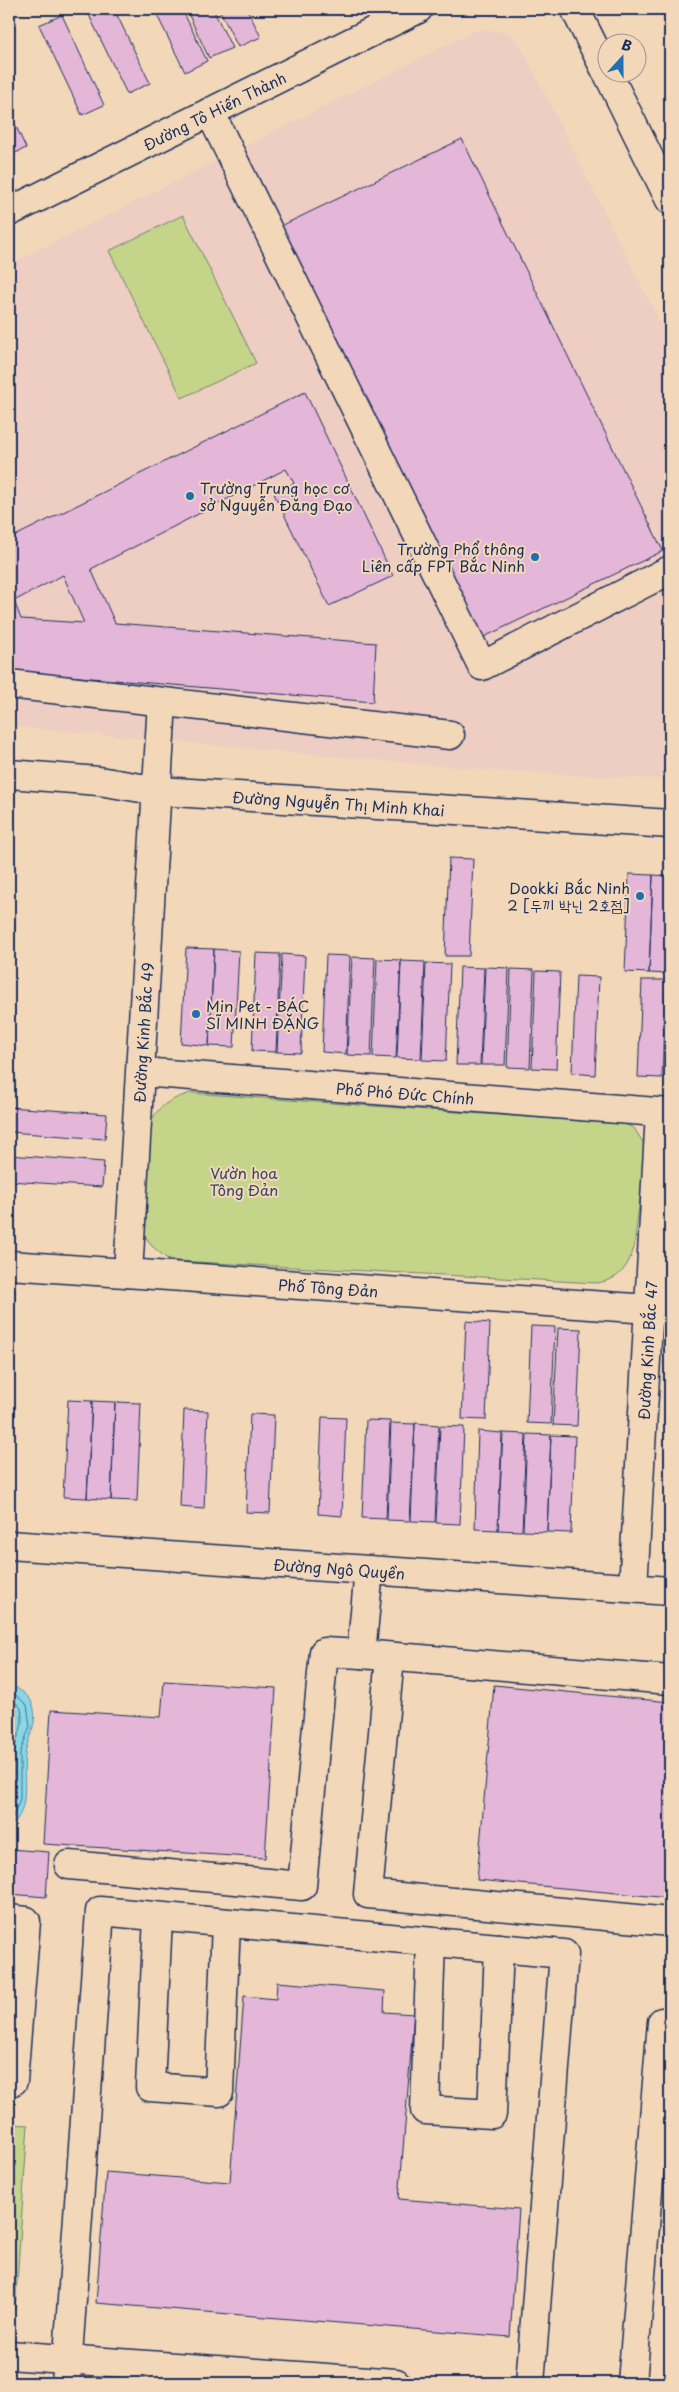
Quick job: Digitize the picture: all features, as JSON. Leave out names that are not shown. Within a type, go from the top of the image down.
[{"type":"street","name":"Đường Tô Hiến Thành","points":[[9,212],[418,9]]},
{"type":"street","points":[[575,9],[596,50]]},
{"type":"street","points":[[612,82],[670,200]]},
{"type":"street","points":[[210,112],[482,666],[670,570]]},
{"type":"street","points":[[9,684],[450,735]]},
{"type":"street","name":"Đường Kinh Bắc 49","points":[[128,1273],[162,702]]},
{"type":"street","name":"Đường Nguyễn Thị Minh Khai","points":[[9,774],[98,781],[158,791],[670,824]]},
{"type":"street","name":"Phố Phó Đức Chính","points":[[141,1072],[665,1113]]},
{"type":"street","name":"Đường Kinh Bắc 47","points":[[633,1588],[649,1309],[665,1113]]},
{"type":"street","name":"Phố Tông Đản","points":[[9,1265],[649,1309]]},
{"type":"street","name":"Đường Ngô Quyền","points":[[9,1545],[670,1591]]},
{"type":"street","points":[[361,1654],[369,1570]]},
{"type":"street","points":[[69,1865],[302,1886],[324,1652],[670,1680]]},
{"type":"street","points":[[390,1657],[368,1894],[670,1922]]},
{"type":"street","points":[[67,2371],[100,1912],[564,1954],[530,2383]]},
{"type":"street","points":[[158,1917],[150,2088],[218,2092],[226,1923]]},
{"type":"street","points":[[9,1919],[26,1921],[13,2081]]},
{"type":"street","points":[[431,1942],[425,2110],[492,2114],[499,1948]]},
{"type":"street","points":[[632,2383],[662,2022]]},
{"type":"street","points":[[9,2356],[67,2371],[396,2383]]},
{"type":"shaded area","points":[[479,29],[509,33],[521,47],[670,343],[670,779],[500,771],[9,726],[9,265]]},
{"type":"green space","points":[[183,215],[256,363],[182,398],[109,251]]},
{"type":"green space","name":"Vườn hoa Tông Đản","points":[[191,1093],[624,1124],[634,1128],[646,1147],[634,1248],[625,1268],[621,1272],[611,1279],[596,1283],[177,1261],[166,1258],[152,1246],[142,1231],[149,1125],[157,1112],[166,1104]]},
{"type":"green space","points":[[9,2124],[28,2125],[15,2310],[9,2309]]},
{"type":"water","points":[[9,1684],[28,1697],[32,1703],[35,1717],[26,1748],[24,1794],[21,1813],[9,1827]]},
{"type":"building","points":[[86,9],[114,9],[150,83],[127,94]]},
{"type":"building","points":[[154,9],[182,9],[207,61],[185,72]]},
{"type":"building","points":[[186,9],[213,9],[232,48],[209,58]]},
{"type":"building","points":[[219,9],[247,9],[261,37],[238,47]]},
{"type":"building","points":[[62,15],[104,105],[82,115],[39,25]]},
{"type":"building","points":[[9,111],[26,148],[9,156]]},
{"type":"building","points":[[462,139],[663,551],[459,649],[258,237]]},
{"type":"building","points":[[305,392],[393,576],[329,606],[274,494],[294,483],[286,469],[91,569],[115,623],[376,643],[373,702],[9,671],[9,539]],"holes":[[[63,575],[84,623],[21,619],[14,601]]]},
{"type":"building","points":[[449,858],[473,859],[469,956],[445,956]]},
{"type":"building","points":[[629,874],[653,875],[649,973],[625,972]]},
{"type":"building","points":[[653,875],[670,876],[670,974],[649,973]]},
{"type":"building","points":[[9,921],[15,922],[13,946],[9,946]]},
{"type":"building","points":[[186,948],[214,949],[209,1046],[181,1043]]},
{"type":"building","points":[[214,949],[239,951],[234,1047],[209,1046]]},
{"type":"building","points":[[256,953],[280,954],[276,1052],[252,1051]]},
{"type":"building","points":[[282,954],[305,956],[301,1053],[277,1052]]},
{"type":"building","points":[[326,955],[350,956],[346,1054],[322,1052]]},
{"type":"building","points":[[352,957],[375,958],[371,1056],[347,1055]]},
{"type":"building","points":[[377,959],[401,960],[396,1058],[373,1057]]},
{"type":"building","points":[[401,961],[425,962],[421,1059],[397,1058]]},
{"type":"building","points":[[426,963],[450,964],[446,1061],[422,1060]]},
{"type":"building","points":[[460,967],[484,968],[480,1065],[456,1065]]},
{"type":"building","points":[[485,967],[509,968],[505,1065],[481,1065]]},
{"type":"building","points":[[511,969],[534,970],[530,1068],[507,1067]]},
{"type":"building","points":[[536,971],[560,972],[556,1069],[532,1068]]},
{"type":"building","points":[[576,976],[599,977],[595,1075],[572,1073]]},
{"type":"building","points":[[642,980],[666,980],[662,1078],[638,1077]]},
{"type":"building","points":[[669,981],[670,1078],[665,1078]]},
{"type":"building","points":[[9,1107],[107,1114],[105,1139],[9,1132]]},
{"type":"building","points":[[9,1155],[104,1162],[102,1187],[9,1181]]},
{"type":"building","points":[[9,1290],[15,1290],[11,1387],[9,1387]]},
{"type":"building","points":[[466,1321],[490,1323],[486,1420],[462,1419]]},
{"type":"building","points":[[531,1326],[555,1327],[551,1424],[527,1423]]},
{"type":"building","points":[[558,1328],[581,1329],[577,1426],[553,1425]]},
{"type":"building","points":[[68,1400],[92,1401],[87,1498],[63,1497]]},
{"type":"building","points":[[92,1401],[115,1402],[111,1500],[87,1498]]},
{"type":"building","points":[[115,1402],[141,1403],[137,1501],[111,1500]]},
{"type":"building","points":[[184,1410],[208,1411],[204,1509],[180,1507]]},
{"type":"building","points":[[250,1414],[274,1415],[270,1513],[246,1512]]},
{"type":"building","points":[[322,1417],[346,1418],[342,1516],[318,1514]]},
{"type":"building","points":[[366,1420],[390,1421],[386,1519],[362,1518]]},
{"type":"building","points":[[391,1423],[415,1424],[410,1521],[387,1520]]},
{"type":"building","points":[[415,1423],[439,1425],[435,1522],[411,1521]]},
{"type":"building","points":[[440,1426],[464,1427],[460,1524],[436,1523]]},
{"type":"building","points":[[478,1431],[502,1433],[498,1530],[475,1529]]},
{"type":"building","points":[[503,1433],[526,1434],[522,1531],[498,1530]]},
{"type":"building","points":[[527,1434],[551,1435],[547,1532],[523,1531]]},
{"type":"building","points":[[551,1435],[575,1436],[571,1533],[547,1532]]},
{"type":"building","points":[[164,1681],[276,1688],[265,1858],[43,1844],[51,1710],[161,1717]]},
{"type":"building","points":[[494,1685],[670,1702],[670,1898],[477,1880]]},
{"type":"building","points":[[9,1849],[49,1852],[46,1897],[9,1894]]},
{"type":"building","points":[[277,1982],[385,1991],[384,2012],[414,2014],[399,2199],[519,2209],[510,2337],[96,2303],[106,2172],[230,2182],[244,1996],[276,1999]]},
{"type":"place","name":"Trường Trung học cơ sở Nguyễn Đăng Đạo","points":[[190,496]]},
{"type":"place","name":"Trường Phổ thông Liên cấp FPT Bắc Ninh","points":[[535,557]]},
{"type":"place","name":"Dookki Bắc Ninh 2 [두끼 박닌 2호점]","points":[[640,896]]},
{"type":"place","name":"Min Pet - BÁC SĨ MINH ĐẶNG","points":[[196,1014]]}]
